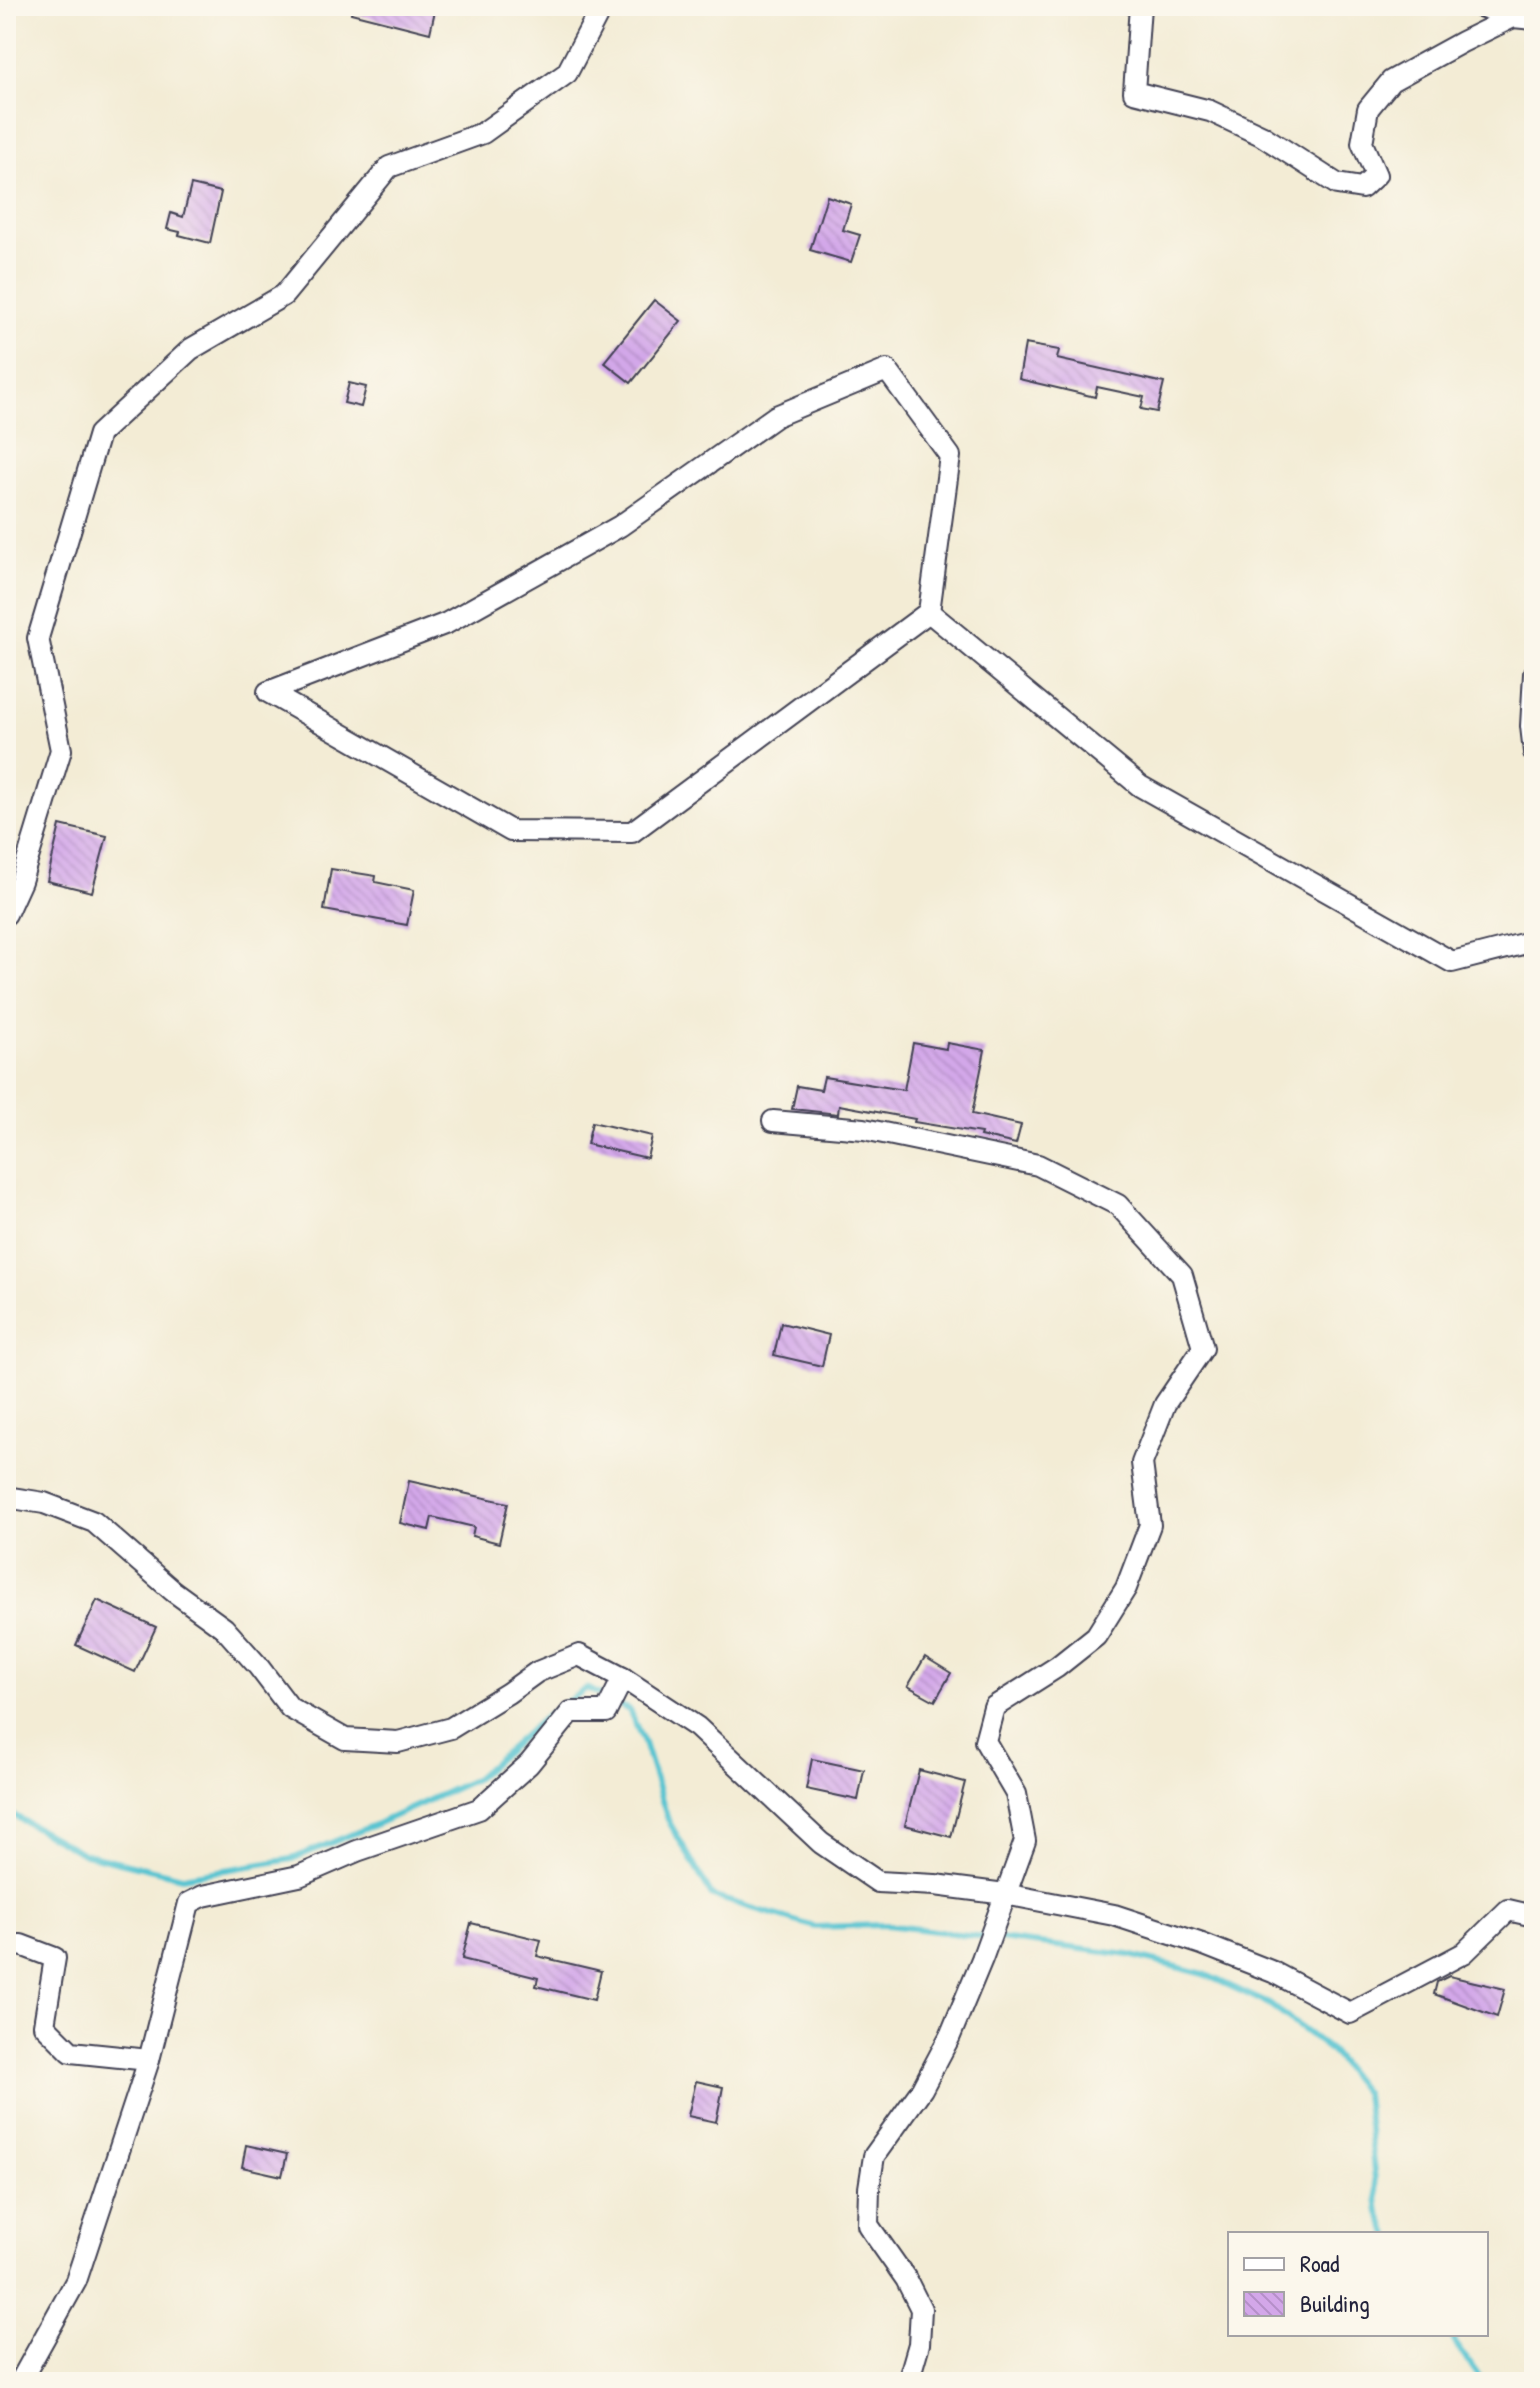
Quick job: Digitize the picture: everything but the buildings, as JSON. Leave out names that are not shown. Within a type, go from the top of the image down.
[{"type":"street","points":[[6,914],[21,881],[61,750],[38,638],[99,434],[191,349],[284,295],[389,167],[483,133],[567,73],[602,6]]},
{"type":"street","points":[[1140,6],[1134,92],[1210,111],[1261,135],[1337,184],[1362,188],[1376,175],[1362,143],[1368,109],[1391,81],[1462,42],[1524,18]]},
{"type":"street","points":[[1480,6],[1524,18]]},
{"type":"street","points":[[887,370],[950,456],[929,612],[632,832],[511,831],[268,692],[447,623],[620,526],[776,416],[887,370]]},
{"type":"street","points":[[929,612],[1140,786],[1452,962],[1534,941]]},
{"type":"street","points":[[1534,674],[1531,726],[1534,752]]},
{"type":"street","points":[[773,1121],[864,1129],[1038,1165],[1118,1205],[1182,1275],[1203,1348],[1165,1404],[1142,1463],[1150,1525],[1126,1588],[1096,1636],[1057,1667],[994,1707],[985,1741],[1016,1794],[1025,1841],[950,2036],[922,2089],[874,2156],[869,2188],[868,2225],[906,2279],[921,2309],[919,2344],[908,2382]]},
{"type":"street","points":[[6,1497],[44,1503],[94,1522],[173,1591],[224,1628],[290,1708],[345,1739],[398,1742],[451,1728],[537,1672],[579,1655],[623,1678],[697,1727],[821,1843],[878,1882],[1005,1894],[1114,1915],[1273,1972],[1350,2013],[1464,1953],[1508,1910],[1534,1916]]},
{"type":"street","points":[[20,2382],[76,2281],[149,2060],[189,1903],[203,1896],[299,1876],[357,1851],[479,1809],[529,1764],[571,1712],[606,1712],[623,1678]]},
{"type":"street","points":[[6,1947],[21,1945],[55,1958],[44,2025],[71,2052],[149,2060]]},
{"type":"waterway","points":[[6,1811],[82,1853],[182,1877],[292,1859],[475,1779],[545,1717],[587,1688],[629,1710],[644,1743],[668,1820],[712,1896],[815,1927],[886,1925],[1129,1955],[1204,1974],[1269,2004],[1331,2051],[1365,2094],[1379,2213],[1388,2232]]},
{"type":"waterway","points":[[1450,2336],[1483,2382]]}]
